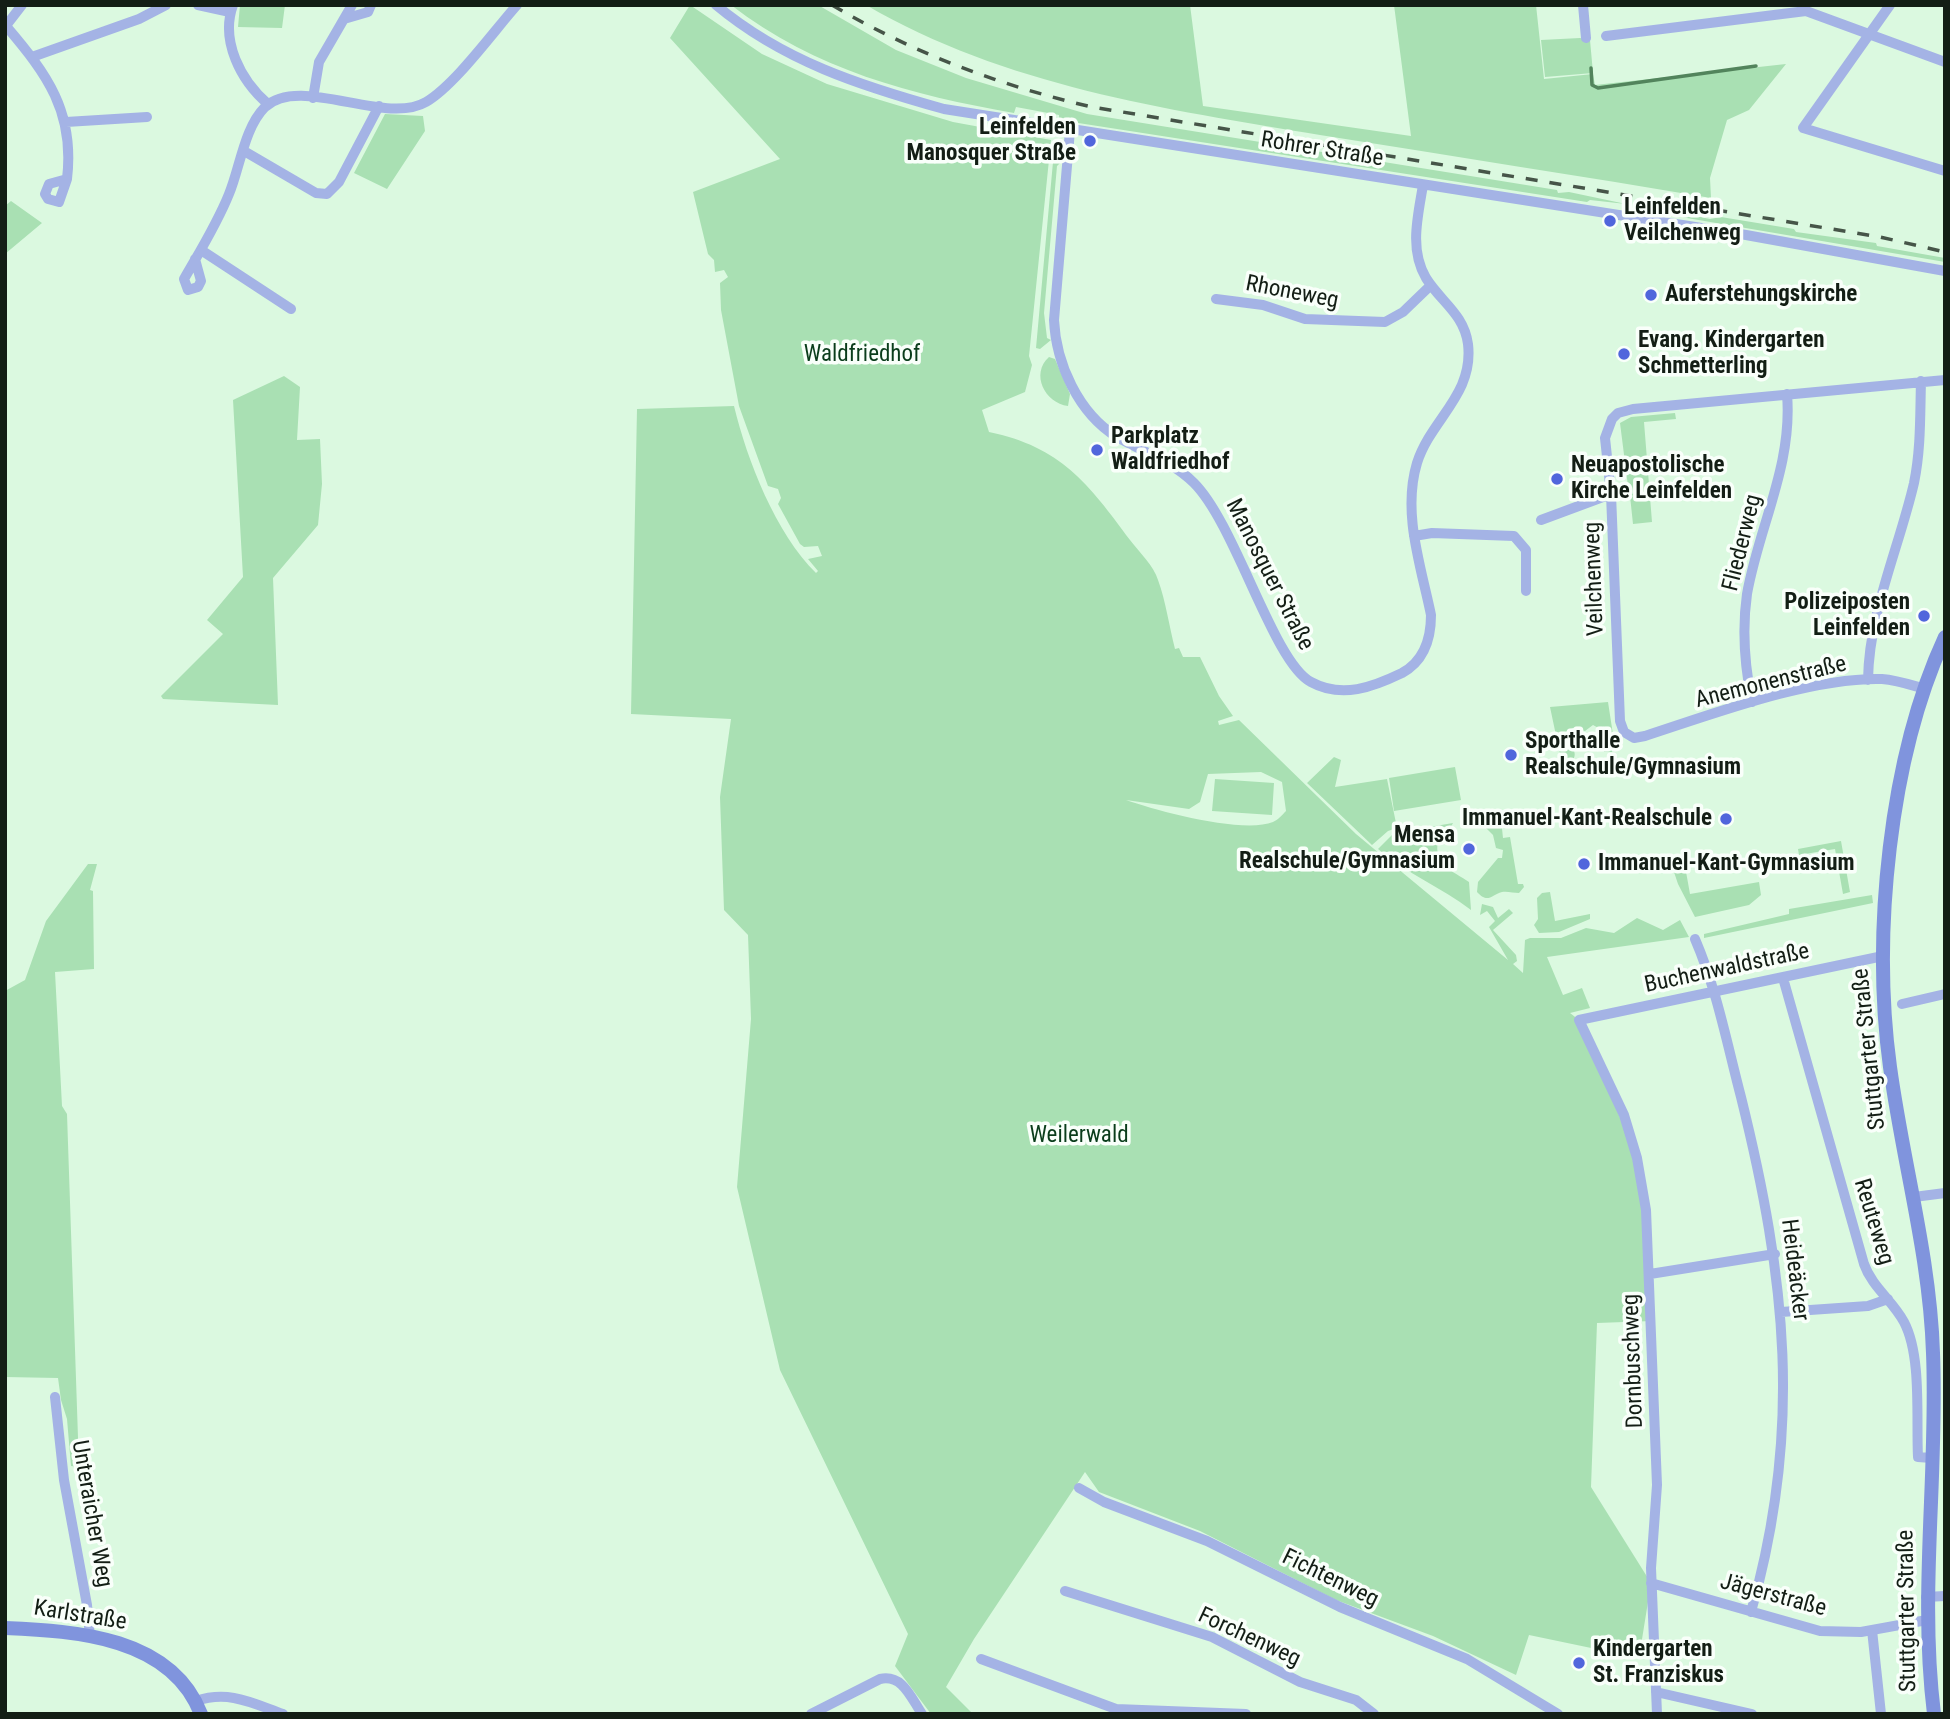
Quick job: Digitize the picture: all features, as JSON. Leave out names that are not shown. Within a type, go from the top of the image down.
[{"type":"main road","name":"Stuttgarter Straße","points":[[1934,1714],[1926,1597],[1932,1458],[1939,1407],[1930,1302],[1890,1068],[1883,956],[1892,835],[1915,718],[1945,637]]},
{"type":"main road","name":"Karlstraße","points":[[5,1628],[90,1637],[130,1646],[156,1658],[177,1675],[199,1708]]},
{"type":"street","points":[[22,5],[6,26],[32,57],[56,94],[66,122],[69,159],[67,179]]},
{"type":"street","points":[[32,57],[139,19],[166,5]]},
{"type":"street","points":[[198,5],[232,8],[232,47],[238,65],[268,104]]},
{"type":"street","points":[[313,98],[319,62],[352,5]]},
{"type":"street","points":[[344,19],[368,12],[371,5]]},
{"type":"street","points":[[195,259],[229,195],[256,121],[268,104],[281,98],[313,98],[404,107],[426,102],[451,80],[517,5]]},
{"type":"street","name":"Rohrer Straße","points":[[716,5],[787,54],[851,81],[944,109],[1070,131],[1759,237],[1945,271]]},
{"type":"street","points":[[1583,5],[1586,38]]},
{"type":"street","points":[[1890,5],[1803,128],[1945,171]]},
{"type":"street","points":[[1606,36],[1799,11],[1813,13],[1945,62]]},
{"type":"street","points":[[244,151],[316,193],[327,194],[339,183],[379,106]]},
{"type":"street","points":[[66,122],[147,117]]},
{"type":"street","name":"Manosquer Straße","points":[[1070,131],[1054,320],[1058,350],[1066,373],[1083,403],[1108,430],[1170,464],[1193,482],[1212,503],[1287,655],[1310,682],[1329,689],[1355,691],[1377,685],[1406,671],[1428,643],[1432,615],[1414,536],[1410,501],[1417,463],[1461,393],[1466,379],[1468,349],[1460,319],[1431,285],[1419,263],[1416,248],[1423,185]]},
{"type":"street","points":[[201,250],[291,309]]},
{"type":"street","name":"Rhoneweg","points":[[1216,299],[1263,305],[1305,319],[1384,322],[1403,312],[1431,285]]},
{"type":"street","points":[[1787,394],[1945,380]]},
{"type":"street","points":[[1868,680],[1870,639],[1914,481],[1920,440],[1921,381]]},
{"type":"street","name":"Veilchenweg","points":[[1628,735],[1620,721],[1611,494],[1605,438],[1612,419],[1618,413],[1633,409],[1787,394]]},
{"type":"street","name":"Fliederweg","points":[[1752,702],[1745,652],[1747,596],[1781,475],[1786,446],[1787,394]]},
{"type":"street","points":[[1541,520],[1611,494]]},
{"type":"street","points":[[1414,536],[1432,533],[1514,536],[1526,550],[1527,591]]},
{"type":"street","name":"Anemonenstraße","points":[[1628,735],[1646,736],[1752,702],[1868,680],[1898,681],[1925,689]]},
{"type":"street","name":"Heideäcker","points":[[1695,939],[1715,992],[1762,1186],[1782,1312],[1784,1396],[1780,1476],[1769,1544],[1751,1612]]},
{"type":"street","name":"Buchenwaldstraße","points":[[1579,1020],[1883,956]]},
{"type":"street","name":"Reuteweg","points":[[1783,978],[1864,1264],[1871,1280],[1903,1321],[1912,1344],[1918,1457],[1932,1458]]},
{"type":"street","points":[[1902,1004],[1945,994]]},
{"type":"street","name":"Dornbuschweg","points":[[1579,1020],[1606,1072],[1631,1135],[1644,1190],[1650,1274],[1657,1485],[1651,1583],[1657,1714]]},
{"type":"street","points":[[1913,1197],[1945,1193]]},
{"type":"street","points":[[1650,1274],[1774,1254]]},
{"type":"street","points":[[1782,1312],[1868,1306],[1888,1299]]},
{"type":"street","name":"Unteraicher Weg","points":[[55,1397],[64,1480],[88,1605],[90,1637]]},
{"type":"street","name":"Fichtenweg","points":[[1079,1488],[1104,1502],[1230,1551],[1340,1607],[1467,1659],[1558,1714]]},
{"type":"street","name":"Jägerstraße","points":[[1651,1583],[1820,1631],[1872,1630],[1927,1620]]},
{"type":"street","name":"Forchenweg","points":[[1065,1591],[1212,1637],[1300,1682],[1356,1700],[1374,1714]]},
{"type":"street","points":[[1926,1597],[1945,1596]]},
{"type":"street","points":[[1872,1630],[1881,1714]]},
{"type":"street","points":[[981,1659],[1116,1709],[1246,1714]]},
{"type":"street","points":[[811,1714],[880,1679],[892,1678],[900,1682],[922,1714]]},
{"type":"street","points":[[1656,1692],[1752,1714]]},
{"type":"street","points":[[199,1708],[227,1696],[283,1714]]},
{"type":"green space","points":[[240,5],[285,5],[282,28],[238,27]]},
{"type":"green space","name":"Weilerwald","points":[[690,5],[762,54],[827,84],[953,122],[1051,140],[1029,356],[1032,365],[1025,392],[982,410],[989,432],[1036,447],[1071,470],[1100,501],[1150,564],[1161,588],[1175,649],[1179,648],[1183,657],[1200,657],[1219,696],[1233,716],[1218,721],[1219,725],[1239,720],[1356,834],[1508,960],[1489,927],[1495,921],[1487,911],[1480,915],[1482,904],[1493,907],[1498,918],[1509,909],[1513,913],[1493,930],[1516,955],[1517,961],[1513,964],[1523,973],[1525,940],[1530,938],[1561,938],[1586,928],[1614,933],[1637,918],[1663,930],[1680,920],[1689,937],[1547,957],[1563,995],[1582,988],[1590,1008],[1570,1013],[1579,1020],[1637,1158],[1652,1321],[1597,1323],[1591,1487],[1651,1583],[1639,1658],[1529,1635],[1516,1675],[1433,1636],[1336,1600],[1200,1531],[1099,1492],[1085,1472],[974,1639],[946,1687],[973,1714],[931,1714],[895,1666],[908,1634],[780,1370],[737,1187],[751,1019],[748,935],[724,910],[720,797],[731,719],[631,714],[637,409],[734,406],[755,472],[788,538],[816,573],[818,571],[808,559],[822,556],[818,546],[804,547],[800,544],[778,504],[781,498],[778,489],[768,486],[739,406],[721,310],[720,283],[728,277],[724,270],[715,272],[714,260],[708,254],[693,192],[780,159],[670,38]],"holes":[[[1261,772],[1282,782],[1286,811],[1275,821],[1259,825],[1200,820],[1126,800],[1189,809],[1200,802],[1208,774]]]},
{"type":"green space","points":[[731,5],[818,5],[896,50],[966,78],[1087,114],[1557,190],[1558,193],[1569,192],[1626,204],[1590,200],[1587,202],[1059,120],[1059,115],[1016,107],[1014,113],[939,98],[866,77],[831,63],[763,28]]},
{"type":"green space","points":[[866,5],[1190,5],[1203,106],[1411,136],[1394,5],[1536,5],[1544,79],[1593,74],[1595,85],[1786,64],[1749,110],[1727,120],[1710,178],[1711,198],[1261,125],[1087,91],[974,56],[919,33]]},
{"type":"green space","points":[[1541,40],[1590,40],[1593,73],[1545,77]]},
{"type":"green space","points":[[385,114],[423,116],[425,131],[387,189],[354,173]]},
{"type":"green space","points":[[1055,140],[1064,141],[1063,160],[1057,166],[1044,313],[1047,338],[1051,340],[1040,349],[1036,348]]},
{"type":"green space","points":[[11,201],[42,223],[5,254],[5,206]]},
{"type":"green space","points":[[1636,204],[1710,219],[1721,217],[1794,229],[1796,232],[1876,243],[1877,246],[1945,258],[1945,262],[1634,209]]},
{"type":"green space","points":[[1049,357],[1055,359],[1070,394],[1068,406],[1053,399],[1043,387],[1041,371]]},
{"type":"green space","points":[[284,376],[300,387],[297,440],[320,439],[322,484],[318,525],[273,578],[278,705],[163,699],[161,696],[223,634],[207,620],[243,577],[233,400]]},
{"type":"green space","points":[[1675,413],[1676,419],[1644,422],[1652,522],[1633,524],[1630,496],[1622,496],[1628,486],[1620,423],[1631,417]]},
{"type":"green space","points":[[1608,702],[1614,741],[1612,752],[1604,752],[1601,744],[1604,731],[1593,725],[1585,731],[1573,728],[1569,730],[1566,738],[1575,757],[1573,760],[1561,759],[1550,707]]},
{"type":"green space","points":[[1334,757],[1341,760],[1335,787],[1387,779],[1397,828],[1388,831],[1372,845],[1307,783]]},
{"type":"green space","points":[[1455,767],[1461,800],[1394,811],[1389,778]]},
{"type":"green space","points":[[1215,779],[1274,783],[1272,815],[1212,811]]},
{"type":"green space","points":[[1501,819],[1503,838],[1510,837],[1518,884],[1523,884],[1524,887],[1519,893],[1502,892],[1487,898],[1477,892],[1478,882],[1498,858],[1502,858],[1503,850],[1496,848],[1493,835],[1485,827],[1491,821]]},
{"type":"green space","points":[[1453,823],[1443,841],[1438,841],[1438,856],[1451,871],[1469,882],[1471,910],[1378,849],[1394,833]]},
{"type":"green space","points":[[1841,841],[1850,892],[1843,894],[1835,849],[1799,855],[1798,849]]},
{"type":"green space","points":[[1683,855],[1690,894],[1759,882],[1761,895],[1749,905],[1695,917],[1678,884],[1669,857]]},
{"type":"green space","points":[[88,864],[97,864],[90,890],[93,891],[94,969],[55,972],[62,1106],[67,1114],[79,1467],[71,1466],[67,1419],[58,1378],[5,1377],[5,991],[25,980],[46,921]]},
{"type":"green space","points":[[1550,892],[1555,921],[1590,914],[1590,919],[1559,932],[1539,933],[1534,925],[1538,919],[1537,898],[1542,893]]},
{"type":"green space","points":[[1872,895],[1873,903],[1704,938],[1704,934],[1789,914],[1789,909]]},
{"type":"waterway","points":[[1591,68],[1592,85],[1598,88],[1756,66]]},
{"type":"railway","points":[[832,5],[894,38],[958,66],[1024,89],[1092,107],[1880,237],[1945,252]]},
{"type":"place","name":"Leinfelden Manosquer Straße","points":[[1090,141]]},
{"type":"place","name":"Leinfelden Veilchenweg","points":[[1610,221]]},
{"type":"place","name":"Auferstehungskirche","points":[[1651,295]]},
{"type":"place","name":"Evang. Kindergarten Schmetterling","points":[[1624,354]]},
{"type":"place","name":"Parkplatz Waldfriedhof","points":[[1097,450]]},
{"type":"place","name":"Neuapostolische Kirche Leinfelden","points":[[1557,479]]},
{"type":"place","name":"Polizeiposten Leinfelden","points":[[1924,616]]},
{"type":"place","name":"Sporthalle Realschule/Gymnasium","points":[[1511,755]]},
{"type":"place","name":"Immanuel-Kant-Realschule","points":[[1726,819]]},
{"type":"place","name":"Mensa Realschule/Gymnasium","points":[[1469,849]]},
{"type":"place","name":"Immanuel-Kant-Gymnasium","points":[[1584,864]]},
{"type":"place","name":"Kindergarten St. Franziskus","points":[[1579,1663]]},
{"type":"park label","name":"Waldfriedhof","points":[[862,355]]}]
